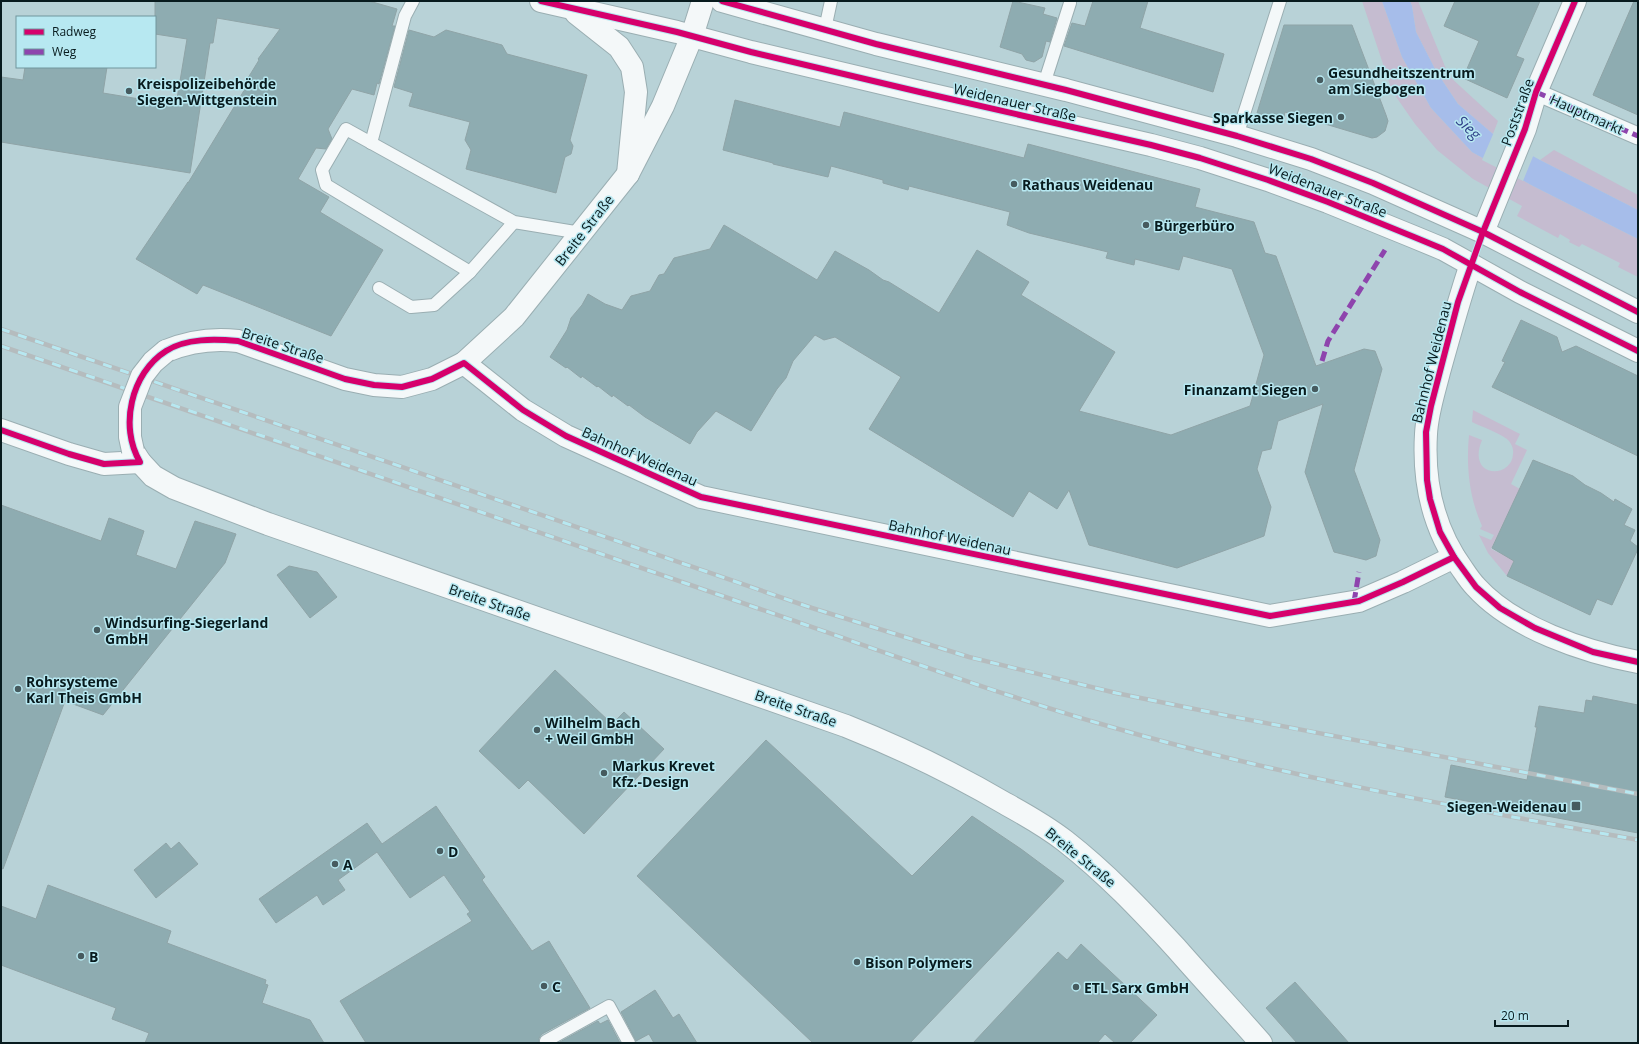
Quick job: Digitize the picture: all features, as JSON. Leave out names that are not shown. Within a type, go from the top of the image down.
[{"type":"street","name":"Weidenauer Straße","points":[[541,1],[692,36],[751,52],[924,93],[1151,145],[1200,158],[1268,180],[1328,202],[1414,237],[1471,264],[1520,292],[1638,351]]},
{"type":"street","name":"Breite Straße","points":[[703,1],[692,36],[663,106],[628,174],[514,317],[464,363],[432,379],[402,387],[374,385],[345,379],[238,341],[219,339],[182,344],[166,351],[153,362],[142,376],[130,406],[130,437],[136,456],[153,476],[181,491],[268,524],[846,726],[896,746],[951,773],[1034,820],[1064,840],[1111,880],[1261,1043]]},
{"type":"street","name":"Weidenauer Straße","points":[[722,1],[876,44],[1044,84],[1237,136],[1311,159],[1373,183],[1483,232],[1638,312]]},
{"type":"street","name":"Poststraße","points":[[1483,232],[1529,116],[1536,92],[1575,1]]},
{"type":"street","points":[[568,7],[596,27],[619,47],[632,67],[636,92],[628,174]]},
{"type":"street","name":"Hauptmarkt","points":[[1536,92],[1638,136]]},
{"type":"street","points":[[1471,264],[1483,232]]},
{"type":"street","name":"Bahnhof Weidenau","points":[[1471,264],[1448,340],[1426,432],[1426,474],[1430,499],[1440,532],[1454,557],[1476,587],[1500,608],[1535,628],[1593,652],[1638,662]]},
{"type":"street","name":"Bahnhof Weidenau","points":[[464,363],[523,410],[566,436],[701,497],[1270,616],[1359,601],[1403,582],[1454,557]]},
{"type":"street","points":[[1,430],[69,454],[104,464],[136,456]]},
{"type":"lane","points":[[371,143],[405,16],[413,1]]},
{"type":"lane","points":[[825,29],[832,1]]},
{"type":"lane","points":[[1237,136],[1280,1]]},
{"type":"lane","points":[[1044,84],[1070,2]]},
{"type":"lane","points":[[470,272],[326,185],[322,170],[346,129],[514,222],[581,233]]},
{"type":"lane","points":[[379,288],[411,307],[434,305],[470,272],[514,222]]},
{"type":"lane","points":[[546,1042],[609,1006],[629,1043]]},
{"type":"shaded area","points":[[1362,1],[1382,1],[1402,57],[1431,108],[1472,152],[1533,186],[1638,239],[1638,277],[1618,267],[1620,263],[1582,244],[1579,247],[1569,242],[1570,240],[1560,234],[1558,238],[1517,216],[1522,206],[1473,179],[1437,150],[1415,124],[1392,91]]},
{"type":"shaded area","points":[[1410,1],[1418,1],[1449,76],[1498,121],[1493,134],[1458,104],[1436,71],[1416,32]]},
{"type":"shaded area","points":[[1554,150],[1638,195],[1638,210],[1540,160]]},
{"type":"shaded area","points":[[1473,410],[1520,434],[1515,444],[1527,450],[1511,484],[1520,489],[1491,549],[1514,560],[1507,576],[1488,553],[1479,535],[1491,540],[1494,535],[1480,529],[1482,526],[1471,493],[1468,470],[1469,435],[1482,440],[1479,453],[1480,462],[1485,468],[1491,471],[1499,471],[1505,468],[1511,462],[1513,450],[1508,440],[1472,422]]},
{"type":"water","name":"Sieg","points":[[1382,1],[1410,1],[1416,32],[1436,71],[1458,104],[1493,134],[1540,160],[1638,210],[1638,239],[1533,186],[1472,152],[1431,108],[1402,57]]},
{"type":"pier","points":[[1494,132],[1534,154],[1523,181],[1482,160]]},
{"type":"building","points":[[155,1],[369,1],[397,9],[392,26],[395,26],[379,84],[377,83],[374,95],[352,89],[328,129],[332,139],[326,149],[316,148],[298,179],[329,197],[320,212],[383,250],[331,336],[203,285],[197,294],[136,259],[188,183],[251,79],[248,78],[259,60],[258,59],[280,29],[217,18],[213,43],[210,43],[190,173],[1,142],[1,77],[23,80],[25,68],[107,68],[103,93],[176,105],[187,39],[156,34]]},
{"type":"building","points":[[1013,1],[1045,8],[1043,14],[1057,18],[1050,42],[1046,41],[1042,57],[1034,62],[1026,60],[1022,54],[1000,47]]},
{"type":"building","points":[[1093,1],[1148,1],[1140,28],[1224,54],[1213,92],[1064,46],[1072,23],[1085,26]]},
{"type":"building","points":[[1455,1],[1540,1],[1516,56],[1524,59],[1507,98],[1463,78],[1479,41],[1444,26]]},
{"type":"building","points":[[1634,1],[1638,1],[1638,115],[1593,95]]},
{"type":"building","name":"Gesundheitszentrum am Siegbogen","points":[[1284,25],[1352,25],[1388,121],[1385,131],[1377,137],[1372,138],[1285,112],[1283,121],[1257,113]]},
{"type":"building","points":[[409,30],[434,37],[446,30],[502,45],[507,54],[587,75],[570,140],[573,146],[571,154],[565,157],[556,193],[466,169],[471,150],[465,140],[470,122],[409,106],[413,93],[394,87]]},
{"type":"building","points":[[735,100],[840,127],[844,112],[1024,158],[1028,144],[1200,189],[1195,207],[1254,222],[1265,253],[1276,256],[1316,366],[1364,349],[1375,351],[1382,369],[1354,470],[1380,540],[1376,556],[1366,560],[1334,552],[1305,472],[1323,404],[1278,421],[1271,449],[1262,451],[1257,469],[1271,507],[1264,536],[1177,568],[1089,545],[1069,490],[1057,509],[1029,491],[1013,517],[869,429],[901,377],[835,337],[824,340],[815,335],[793,361],[786,378],[777,389],[751,431],[716,411],[697,432],[690,444],[645,417],[613,395],[612,397],[582,376],[581,378],[567,367],[566,368],[550,357],[567,330],[571,318],[582,305],[588,294],[605,304],[622,310],[631,296],[650,291],[659,275],[664,274],[674,258],[710,249],[724,225],[817,280],[835,251],[939,313],[977,250],[1029,282],[1021,295],[1115,352],[1079,411],[1171,435],[1250,406],[1264,355],[1232,269],[1183,256],[1179,270],[1135,259],[1134,265],[1106,258],[1108,252],[1029,233],[1007,225],[1010,212],[909,186],[908,190],[883,183],[883,180],[831,166],[828,177],[723,150]]},
{"type":"building","points":[[1521,320],[1557,337],[1562,352],[1576,346],[1638,376],[1638,456],[1492,387],[1505,362],[1502,361]]},
{"type":"building","points":[[1533,460],[1573,476],[1614,502],[1615,499],[1632,509],[1624,525],[1635,530],[1630,541],[1638,547],[1638,549],[1612,605],[1597,599],[1590,615],[1507,576],[1514,561],[1492,548]]},
{"type":"building","name":"Windsurfing-Siegerland GmbH","points":[[1,505],[101,541],[109,518],[144,531],[136,555],[176,569],[195,521],[236,534],[225,563],[103,715],[65,701],[3,869],[1,868]]},
{"type":"building","points":[[289,566],[317,572],[337,597],[310,618],[277,575]]},
{"type":"building","points":[[555,670],[612,724],[624,712],[664,749],[584,834],[528,780],[519,789],[479,751]]},
{"type":"building","points":[[1593,696],[1638,705],[1638,833],[1445,797],[1451,765],[1527,780],[1537,727],[1535,727],[1539,706],[1584,713],[1586,700],[1592,701]]},
{"type":"building","name":"Bison Polymers","points":[[766,740],[912,876],[972,816],[1021,849],[1064,881],[910,1043],[813,1043],[637,876]]},
{"type":"building","points":[[436,806],[485,877],[482,880],[532,951],[549,941],[590,1008],[542,1034],[539,1038],[539,1043],[366,1043],[340,1001],[472,921],[467,914],[470,912],[444,875],[410,898],[377,852],[338,880],[345,890],[323,905],[317,895],[276,923],[259,899],[367,823],[382,844]]},
{"type":"building","points":[[179,842],[198,864],[156,898],[134,870],[166,843],[171,849]]},
{"type":"building","name":"B","points":[[48,885],[171,931],[167,943],[266,980],[265,984],[268,985],[262,1003],[310,1020],[324,1043],[145,1043],[149,1033],[112,1019],[116,1008],[1,965],[1,906],[36,919]]},
{"type":"building","name":"ETL Sarx GmbH","points":[[1081,944],[1157,1015],[1130,1043],[1115,1043],[1105,1034],[1097,1043],[973,1043],[1058,952],[1067,960]]},
{"type":"building","points":[[1295,982],[1349,1043],[1297,1043],[1266,1008]]},
{"type":"building","points":[[655,990],[673,1018],[679,1014],[697,1043],[654,1043],[649,1034],[636,1041],[621,1012]]},
{"type":"building","points":[[608,1020],[620,1043],[558,1043],[598,1021],[600,1024]]},
{"type":"railway","points":[[1,329],[812,608],[969,657],[1116,693],[1638,794]]},
{"type":"railway","points":[[1,346],[932,669],[1064,713],[1173,744],[1305,776],[1438,803],[1638,840]]},
{"type":"marked path","points":[[1536,92],[1638,136]]},
{"type":"marked path","points":[[1322,361],[1328,341],[1385,250]]},
{"type":"marked path","points":[[1354,602],[1359,572]]},
{"type":"cycle path","points":[[541,1],[677,32],[751,52],[1151,145],[1200,158],[1268,180],[1328,202],[1443,249],[1520,292],[1638,351]]},
{"type":"cycle path","points":[[722,1],[876,44],[1066,90],[1237,136],[1311,159],[1373,183],[1483,232],[1638,312]]},
{"type":"cycle path","points":[[1575,1],[1536,92],[1525,129],[1483,232],[1458,302],[1431,406],[1426,432],[1427,480],[1430,499],[1440,532],[1454,557],[1476,587],[1500,608],[1535,628],[1593,652],[1638,662]]},
{"type":"cycle path","points":[[1,430],[69,454],[104,464],[140,462],[130,433],[130,417],[132,402],[144,373],[154,361],[166,351],[182,344],[201,340],[238,341],[345,379],[374,385],[402,387],[432,379],[464,363],[523,410],[566,436],[701,497],[1270,616],[1359,601],[1403,582],[1454,557]]},
{"type":"place","name":"Gesundheitszentrum am Siegbogen","points":[[1320,80]]},
{"type":"place","name":"Kreispolizeibehörde Siegen-Wittgenstein","points":[[129,91]]},
{"type":"place","name":"Sparkasse Siegen","points":[[1341,117]]},
{"type":"place","name":"Rathaus Weidenau","points":[[1014,184]]},
{"type":"place","name":"Bürgerbüro","points":[[1146,225]]},
{"type":"place","name":"Finanzamt Siegen","points":[[1315,389]]},
{"type":"place","name":"Windsurfing-Siegerland GmbH","points":[[97,630]]},
{"type":"place","name":"Rohrsysteme Karl Theis GmbH","points":[[18,689]]},
{"type":"place","name":"Wilhelm Bach + Weil GmbH","points":[[537,730]]},
{"type":"place","name":"Markus Krevet Kfz.-Design","points":[[604,773]]},
{"type":"place","name":"Siegen-Weidenau","points":[[1576,806]]},
{"type":"place","name":"D","points":[[440,851]]},
{"type":"place","name":"A","points":[[335,864]]},
{"type":"place","name":"B","points":[[81,956]]},
{"type":"place","name":"Bison Polymers","points":[[857,962]]},
{"type":"place","name":"C","points":[[544,986]]},
{"type":"place","name":"ETL Sarx GmbH","points":[[1076,987]]}]
